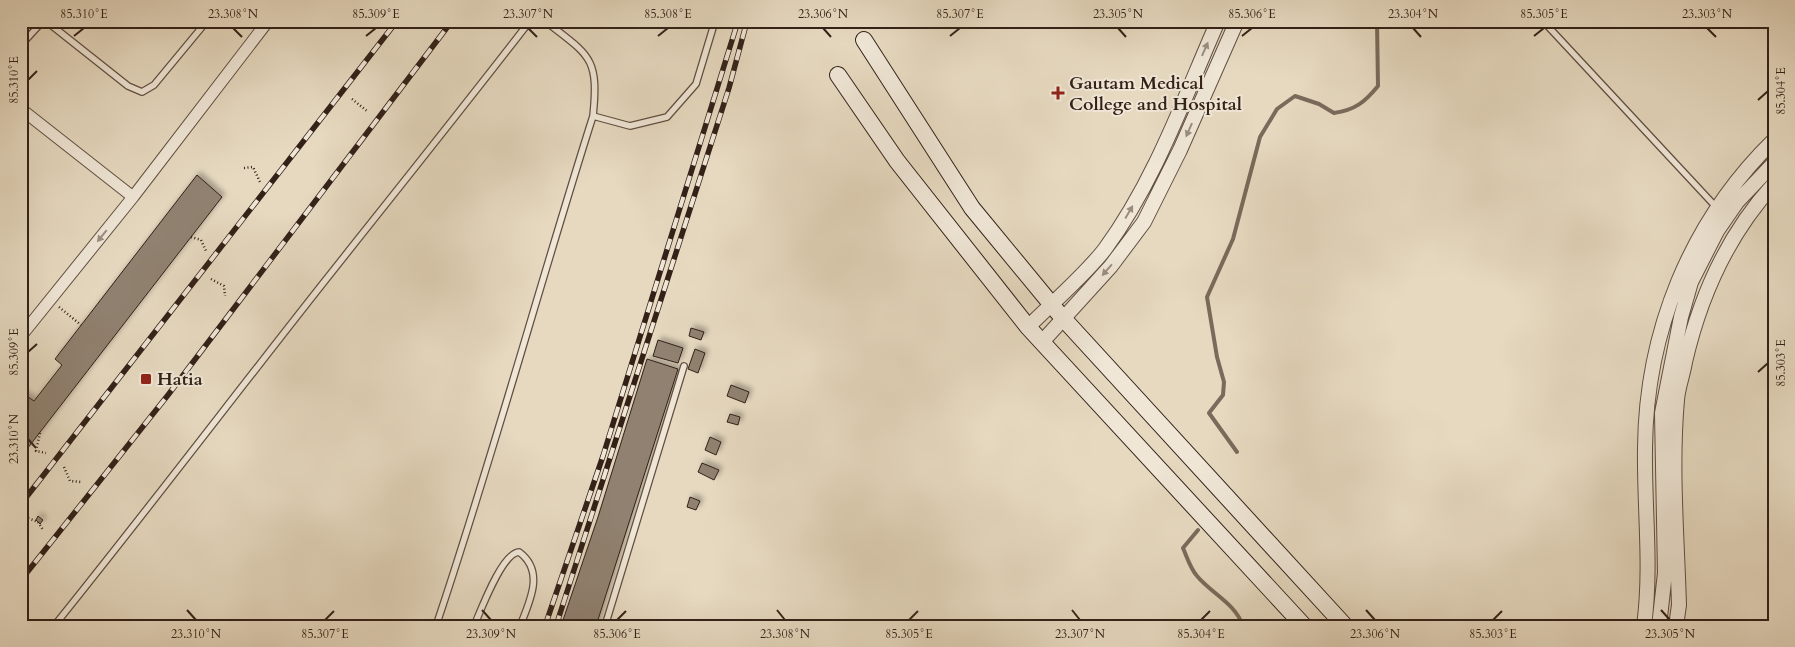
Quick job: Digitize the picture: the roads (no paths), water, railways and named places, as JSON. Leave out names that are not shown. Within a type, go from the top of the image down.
[{"type":"main road","points":[[864,40],[972,208],[1063,319],[1345,626]]},
{"type":"main road","points":[[838,74],[897,161],[1028,327],[1304,626]]},
{"type":"street","points":[[21,336],[133,197],[268,21]]},
{"type":"street","points":[[1028,327],[1104,250],[1129,214],[1154,166],[1218,21]]},
{"type":"street","points":[[1042,342],[1111,266],[1144,222],[1180,150],[1237,21]]},
{"type":"street","points":[[22,110],[133,197]]},
{"type":"street","points":[[1644,626],[1648,596],[1646,403],[1654,353],[1672,294],[1702,230],[1748,166],[1774,140]]},
{"type":"street","points":[[1660,626],[1665,573],[1662,413],[1681,317],[1691,282],[1717,231],[1737,202],[1774,163]]},
{"type":"street","points":[[1676,626],[1679,605],[1675,456],[1677,398],[1689,345],[1708,289],[1725,252],[1747,218],[1774,184]]},
{"type":"lane","points":[[21,45],[44,21],[128,86],[142,92],[154,85],[207,21]]},
{"type":"lane","points":[[54,626],[157,498],[324,282],[441,137],[530,21]]},
{"type":"lane","points":[[436,626],[476,508],[531,313],[593,116],[596,83],[590,63],[579,47],[545,21]]},
{"type":"lane","points":[[593,116],[630,126],[667,117],[696,84],[715,21]]},
{"type":"lane","points":[[1543,21],[1717,208]]},
{"type":"lane","points":[[605,626],[684,366]]},
{"type":"lane","points":[[474,626],[505,561],[514,553],[519,552],[531,563],[535,582],[520,626]]},
{"type":"waterway","points":[[1237,452],[1209,413],[1223,395],[1224,382],[1217,357],[1207,297],[1233,239],[1260,137],[1277,109],[1295,96],[1319,104],[1334,113],[1348,110],[1369,97],[1378,86],[1377,21]]},
{"type":"waterway","points":[[1198,530],[1183,548],[1191,566],[1203,582],[1235,611],[1243,626]]},
{"type":"railway","points":[[21,504],[397,21]]},
{"type":"railway","points":[[21,580],[168,395],[452,21]]},
{"type":"railway","points":[[545,626],[603,456],[738,21]]},
{"type":"railway","points":[[556,626],[729,88],[747,21]]},
{"type":"place","name":"Gautam Medical College and Hospital","points":[[1058,93]]},
{"type":"place","name":"Hatia","points":[[146,379]]}]
